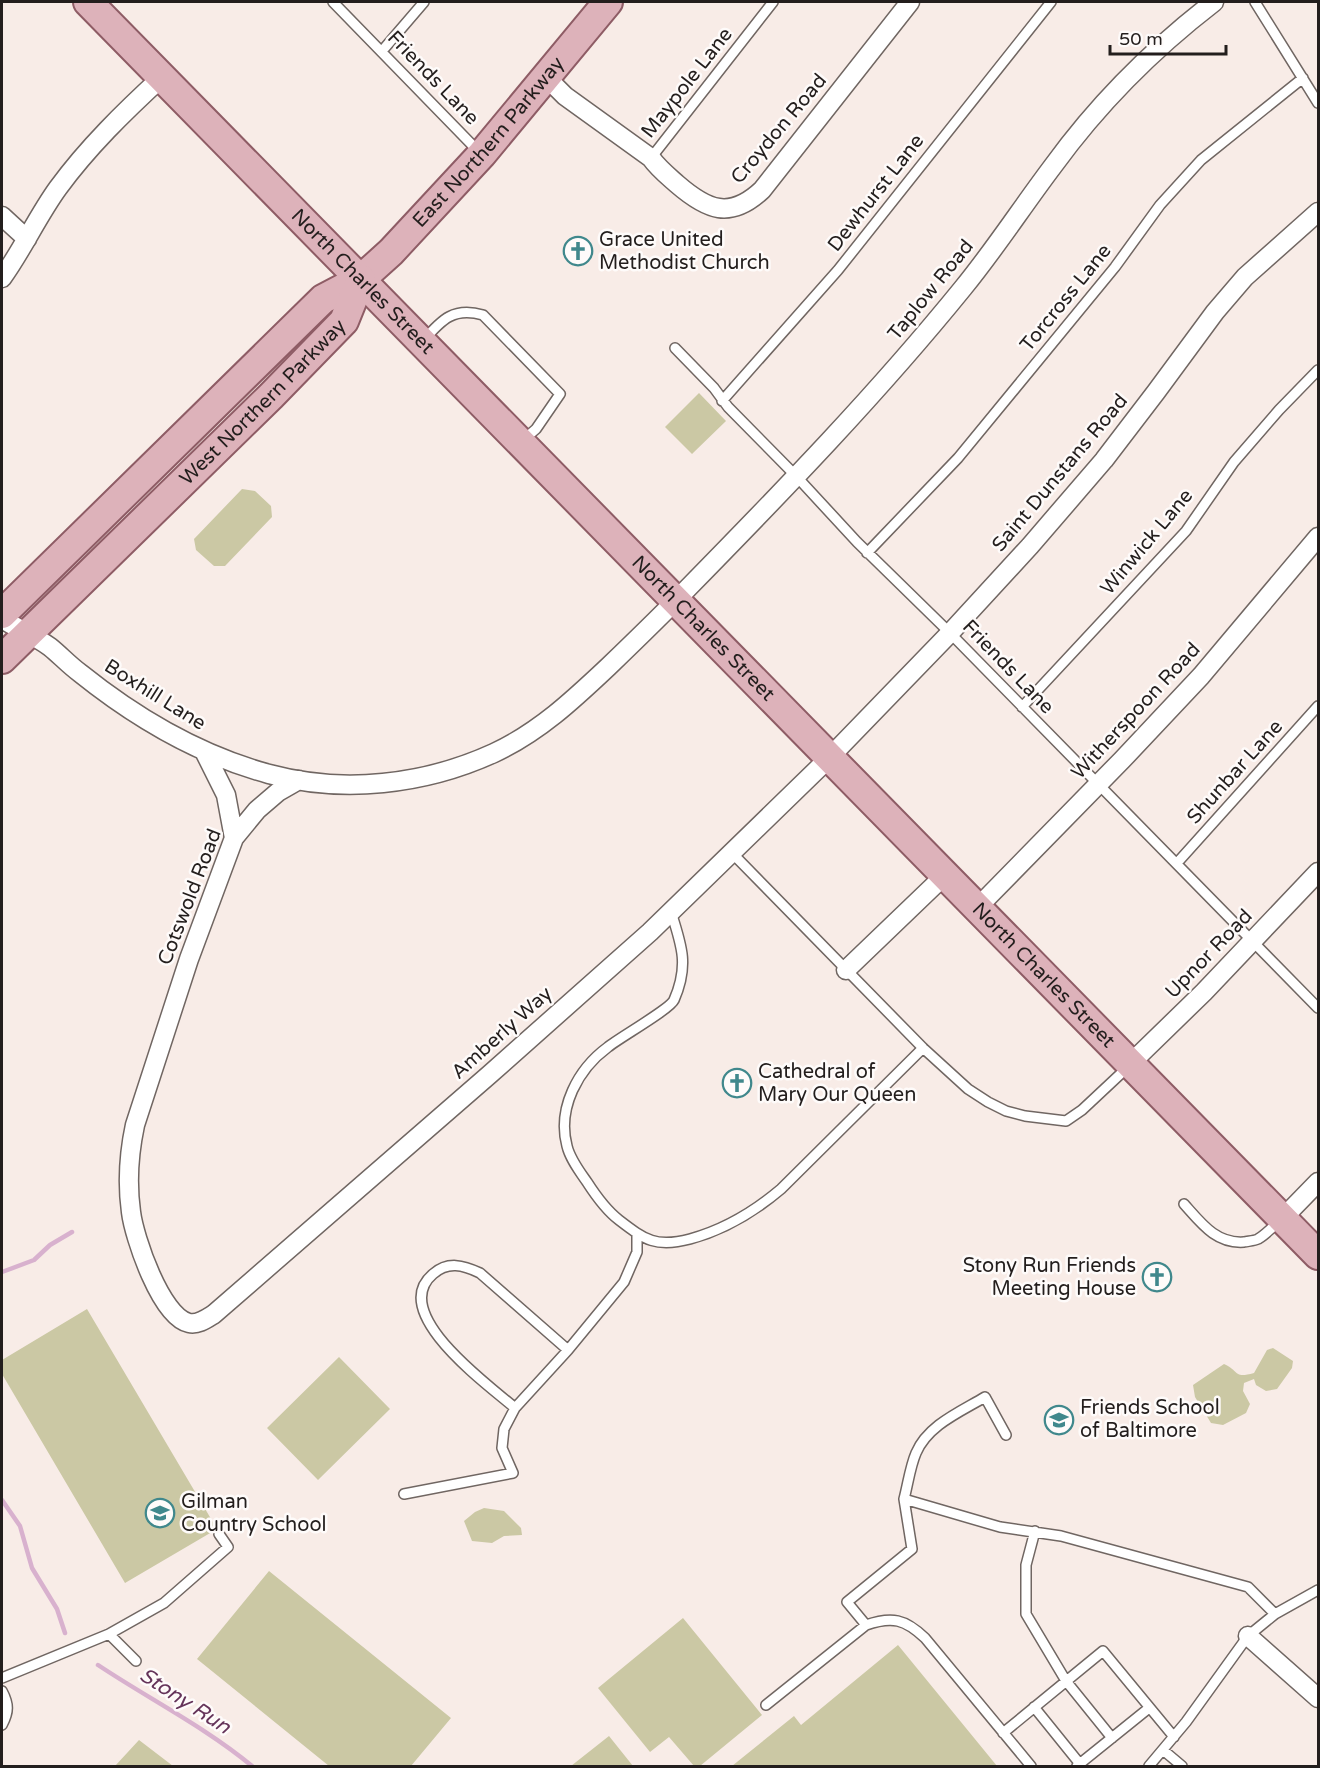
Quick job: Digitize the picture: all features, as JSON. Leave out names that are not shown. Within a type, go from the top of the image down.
[{"type":"main road","name":"North Charles Street","points":[[88,2],[1318,1255]]},
{"type":"main road","name":"East Northern Parkway","points":[[361,279],[391,252],[482,154],[608,2]]},
{"type":"main road","name":"West Northern Parkway","points":[[2,614],[323,299],[361,279]]},
{"type":"main road","name":"West Northern Parkway","points":[[2,659],[26,633],[271,396],[344,321],[361,279]]},
{"type":"street","name":"Croydon Road","points":[[547,78],[565,96],[651,158],[657,166],[703,204],[716,209],[726,209],[744,205],[752,200],[769,182],[910,2]]},
{"type":"street","name":"Taplow Road","points":[[675,602],[797,477],[903,362],[1007,232],[1054,164],[1092,117],[1155,51],[1214,2]]},
{"type":"street","points":[[2,278],[46,206],[76,165],[129,108],[162,77]]},
{"type":"street","name":"Saint Dunstans Road","points":[[828,758],[950,633],[1030,546],[1104,460],[1215,312],[1245,277],[1318,212]]},
{"type":"street","points":[[2,216],[27,239]]},
{"type":"street","name":"Witherspoon Road","points":[[977,908],[1201,676],[1318,537]]},
{"type":"street","points":[[299,780],[348,785],[393,783],[454,768],[496,752],[526,736],[565,708],[675,602]]},
{"type":"street","name":"Boxhill Lane","points":[[2,619],[49,646],[80,674],[162,730],[205,753],[269,774],[299,780]]},
{"type":"street","points":[[205,753],[226,795],[234,838]]},
{"type":"street","name":"Amberly Way","points":[[190,1324],[200,1322],[223,1306],[480,1083],[671,912],[828,758]]},
{"type":"street","name":"Cotswold Road","points":[[190,1324],[178,1317],[166,1303],[141,1254],[130,1210],[130,1149],[135,1125],[189,959],[234,838],[257,810],[278,792],[299,780]]},
{"type":"street","name":"Upnor Road","points":[[1130,1064],[1253,942],[1318,872]]},
{"type":"street","points":[[846,970],[945,875]]},
{"type":"street","points":[[1282,1219],[1318,1182]]},
{"type":"street","points":[[1248,1636],[1318,1698]]},
{"type":"lane","name":"Friends Lane","points":[[333,2],[482,154]]},
{"type":"lane","points":[[382,51],[424,2]]},
{"type":"lane","name":"Maypole Lane","points":[[651,158],[773,2]]},
{"type":"lane","name":"Dewhurst Lane","points":[[722,401],[838,270],[1051,2]]},
{"type":"lane","points":[[1255,2],[1318,103]]},
{"type":"lane","name":"Torcross Lane","points":[[867,553],[958,458],[1108,276],[1160,205],[1201,160],[1304,78]]},
{"type":"lane","points":[[422,342],[438,323],[455,314],[468,311],[483,315],[560,394],[536,429],[520,443]]},
{"type":"lane","name":"Friends Lane","points":[[675,348],[714,388],[722,401],[797,477],[867,553],[950,633],[1318,1008]]},
{"type":"lane","name":"Winwick Lane","points":[[1022,707],[1186,531],[1234,462],[1279,410],[1318,370]]},
{"type":"lane","name":"Shunbar Lane","points":[[1177,863],[1318,706]]},
{"type":"lane","points":[[732,853],[923,1048],[968,1089],[988,1102],[1006,1111],[1025,1116],[1066,1121],[1082,1110],[1130,1064]]},
{"type":"lane","points":[[671,912],[682,945],[683,977],[672,1004],[606,1048],[590,1063],[573,1086],[567,1104],[564,1131],[567,1148],[595,1194],[613,1215],[648,1241],[668,1243],[690,1239],[762,1206],[923,1048]]},
{"type":"lane","points":[[1184,1204],[1211,1233],[1227,1241],[1257,1240],[1282,1219]]},
{"type":"lane","points":[[404,1494],[513,1473],[502,1448],[504,1429],[515,1408],[568,1350],[624,1282],[637,1252],[638,1234]]},
{"type":"lane","points":[[515,1408],[444,1345],[429,1326],[423,1310],[421,1293],[425,1282],[435,1273],[452,1265],[464,1266],[480,1273],[568,1350]]},
{"type":"lane","points":[[866,1625],[847,1602],[912,1549],[904,1499],[916,1453],[924,1439],[944,1422],[985,1397],[1006,1435]]},
{"type":"lane","points":[[904,1499],[1000,1527],[1061,1536],[1248,1587],[1275,1614]]},
{"type":"lane","points":[[1035,1531],[1026,1564],[1026,1614],[1066,1681],[1112,1738]]},
{"type":"lane","points":[[2,1678],[109,1634],[164,1604],[228,1547],[219,1534]]},
{"type":"lane","points":[[1149,1767],[1174,1737],[1248,1636],[1275,1614],[1318,1590]]},
{"type":"lane","points":[[766,1705],[866,1625],[881,1620],[906,1622],[916,1630],[1031,1767]]},
{"type":"lane","points":[[109,1634],[136,1661]]},
{"type":"lane","points":[[1003,1733],[1103,1651],[1174,1737]]},
{"type":"lane","points":[[2,1690],[7,1701],[8,1714],[2,1725]]},
{"type":"lane","points":[[1034,1707],[1078,1765],[1149,1708]]},
{"type":"lane","points":[[1163,1750],[1182,1767]]},
{"type":"shaded area","points":[[699,393],[726,421],[692,454],[665,427]]},
{"type":"shaded area","points":[[242,489],[255,491],[271,506],[272,517],[225,566],[214,566],[196,550],[194,539]]},
{"type":"shaded area","points":[[87,1309],[217,1529],[125,1583],[2,1374],[2,1360]]},
{"type":"shaded area","points":[[1273,1348],[1293,1361],[1292,1368],[1277,1389],[1266,1391],[1256,1385],[1254,1379],[1244,1383],[1243,1391],[1250,1404],[1246,1413],[1223,1425],[1211,1423],[1195,1397],[1193,1385],[1224,1364],[1239,1375],[1254,1373],[1267,1350]]},
{"type":"shaded area","points":[[339,1357],[390,1409],[318,1480],[267,1428]]},
{"type":"shaded area","points":[[484,1508],[504,1511],[521,1528],[522,1535],[504,1536],[492,1543],[472,1541],[464,1521]]},
{"type":"shaded area","points":[[269,1571],[451,1718],[411,1766],[329,1766],[197,1659]]},
{"type":"shaded area","points":[[683,1618],[762,1715],[700,1766],[694,1766],[669,1737],[650,1752],[598,1688]]},
{"type":"shaded area","points":[[898,1645],[997,1766],[732,1766],[794,1716],[801,1725]]},
{"type":"shaded area","points":[[609,1736],[633,1766],[571,1766]]},
{"type":"shaded area","points":[[139,1740],[173,1766],[115,1766]]},
{"type":"waterway","points":[[2,1272],[34,1260],[50,1245],[72,1232]]},
{"type":"waterway","name":"Stony Run","points":[[2,1500],[20,1526],[32,1568],[57,1609],[65,1633]]},
{"type":"waterway","name":"Stony Run","points":[[98,1665],[196,1726],[252,1766]]},
{"type":"place","name":"Grace United Methodist Church","points":[[578,251]]},
{"type":"place","name":"Cathedral of Mary Our Queen","points":[[737,1083]]},
{"type":"place","name":"Stony Run Friends Meeting House","points":[[1157,1277]]},
{"type":"place","name":"Friends School of Baltimore","points":[[1059,1420]]},
{"type":"place","name":"Gilman Country School","points":[[160,1513]]}]
